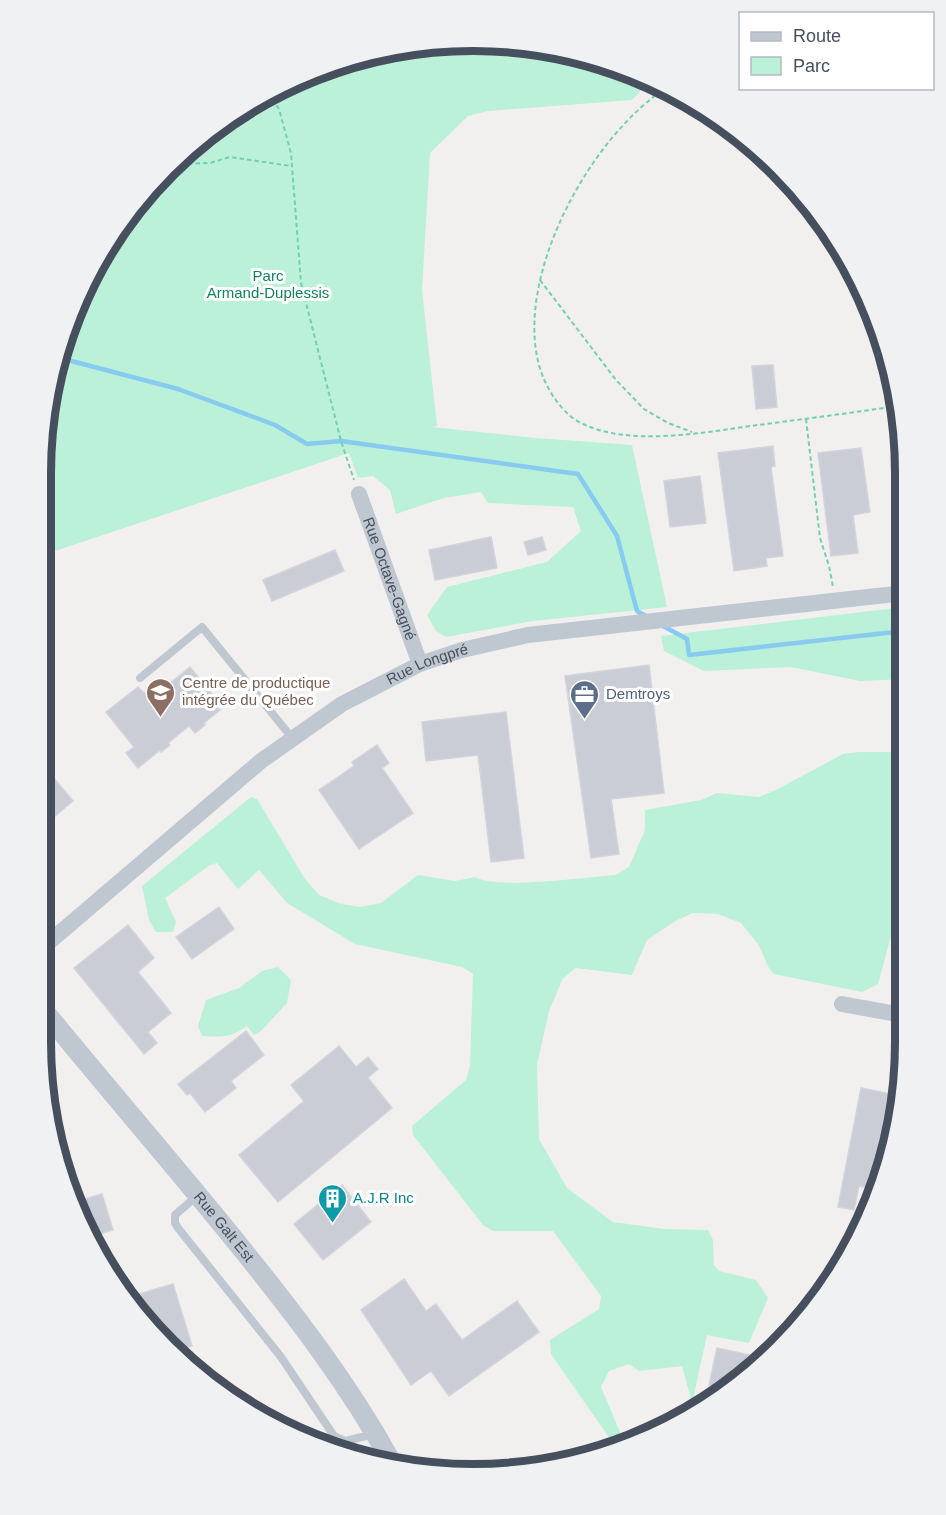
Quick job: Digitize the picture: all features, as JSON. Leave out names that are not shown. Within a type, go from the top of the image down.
[{"type":"street","name":"Rue Octave-Gagné","points":[[359,494],[420,664]]},
{"type":"street","name":"Rue Longpré","points":[[51,940],[261,761],[342,704],[420,664],[462,650],[528,635],[895,594]]},
{"type":"street","points":[[842,1004],[895,1014]]},
{"type":"street","name":"Rue Galt Est","points":[[51,1019],[299,1320],[388,1455]]},
{"type":"lane","points":[[140,678],[202,627],[293,739]]},
{"type":"lane","points":[[198,1195],[175,1215],[178,1228],[281,1357],[334,1436],[345,1441],[376,1434]]},
{"type":"path","points":[[658,94],[637,109],[609,140],[578,188],[558,228],[540,280],[534,329],[538,364],[547,387],[564,411],[582,424],[618,435],[694,434],[889,407]]},
{"type":"path","points":[[274,102],[279,109],[291,153],[301,283],[341,441],[359,494]]},
{"type":"path","points":[[187,164],[210,163],[230,157],[292,166]]},
{"type":"path","points":[[540,280],[616,380],[645,409],[668,423],[694,434]]},
{"type":"path","points":[[806,419],[820,538],[829,566],[835,601]]},
{"type":"green space","name":"Parc Armand-Duplessis","points":[[473,51],[528,55],[582,65],[644,88],[632,100],[488,111],[468,116],[430,153],[422,290],[437,426],[432,427],[632,445],[667,607],[533,621],[446,637],[436,631],[427,615],[447,587],[547,562],[581,531],[573,507],[488,503],[481,492],[444,498],[396,514],[390,490],[373,476],[358,478],[349,453],[51,552],[52,445],[59,391],[73,337],[95,286],[138,216],[175,175],[216,138],[262,108],[312,83],[364,65],[418,55]]},
{"type":"green space","points":[[895,608],[895,679],[860,681],[791,667],[704,671],[664,651],[661,636]]},
{"type":"green space","points":[[895,752],[895,921],[878,984],[862,992],[774,974],[758,944],[741,923],[718,914],[693,913],[677,920],[647,940],[632,975],[576,968],[563,978],[549,1011],[537,1065],[539,1139],[567,1188],[613,1222],[664,1229],[708,1230],[713,1240],[714,1265],[719,1271],[756,1280],[768,1298],[749,1343],[707,1335],[692,1402],[682,1366],[639,1371],[629,1364],[609,1371],[601,1387],[622,1437],[611,1441],[551,1354],[550,1340],[599,1309],[601,1296],[553,1231],[493,1231],[483,1225],[413,1135],[412,1126],[466,1080],[470,1066],[473,974],[462,967],[355,944],[287,903],[259,870],[238,889],[217,863],[210,865],[165,898],[176,922],[173,932],[156,932],[149,920],[142,886],[251,797],[257,799],[305,879],[319,895],[341,904],[360,907],[381,903],[418,875],[455,881],[475,877],[486,881],[522,883],[616,875],[629,867],[645,830],[645,810],[701,800],[717,793],[759,797],[843,754]]},
{"type":"green space","points":[[278,967],[291,980],[287,1003],[261,1031],[254,1035],[247,1026],[226,1036],[202,1036],[198,1026],[206,1000],[239,988],[262,971]]},
{"type":"building","points":[[773,365],[777,407],[756,409],[752,366]]},
{"type":"building","points":[[773,446],[775,466],[771,467],[783,556],[766,558],[767,566],[734,571],[718,453]]},
{"type":"building","points":[[861,448],[870,512],[853,515],[858,553],[831,556],[818,453]]},
{"type":"building","points":[[700,476],[706,523],[670,527],[664,481]]},
{"type":"building","points":[[491,537],[497,568],[435,580],[429,550]]},
{"type":"building","points":[[542,537],[546,550],[528,555],[524,542]]},
{"type":"building","points":[[335,550],[344,571],[272,601],[263,580]]},
{"type":"building","points":[[649,665],[664,793],[611,799],[619,854],[591,858],[565,676]]},
{"type":"building","name":"Centre de productique intégrée du Québec","points":[[190,667],[217,700],[214,703],[220,710],[195,733],[189,726],[168,743],[170,745],[138,768],[126,753],[134,747],[106,712],[138,687],[144,693],[149,689],[154,696]]},
{"type":"building","points":[[506,712],[524,858],[491,862],[478,755],[426,761],[422,722]]},
{"type":"building","points":[[377,745],[389,763],[382,768],[413,813],[359,849],[319,790],[354,766],[352,762]]},
{"type":"building","points":[[51,775],[73,801],[51,819]]},
{"type":"building","points":[[219,907],[234,929],[192,959],[176,937]]},
{"type":"building","points":[[128,925],[154,958],[138,972],[171,1013],[148,1032],[157,1043],[144,1054],[74,968]]},
{"type":"building","points":[[246,1031],[264,1055],[231,1081],[236,1088],[205,1112],[190,1093],[187,1095],[178,1084]]},
{"type":"building","points":[[339,1046],[356,1067],[368,1057],[378,1069],[368,1078],[392,1108],[278,1202],[239,1155],[304,1101],[291,1085]]},
{"type":"building","points":[[861,1088],[891,1094],[886,1126],[869,1188],[859,1186],[854,1210],[838,1207]]},
{"type":"building","name":"A.J.R Inc","points":[[342,1185],[371,1222],[323,1260],[294,1224]]},
{"type":"building","points":[[102,1194],[113,1230],[98,1235],[82,1200]]},
{"type":"building","points":[[404,1279],[426,1311],[436,1304],[462,1340],[517,1301],[539,1332],[449,1396],[431,1371],[411,1385],[361,1310]]},
{"type":"building","points":[[173,1284],[192,1346],[184,1349],[135,1295]]},
{"type":"building","points":[[717,1348],[754,1356],[716,1386],[709,1385]]},
{"type":"waterway","points":[[66,360],[178,389],[275,425],[307,444],[341,441],[578,474],[617,536],[637,611],[648,617]]},
{"type":"waterway","points":[[663,626],[687,639],[689,655],[895,632]]},
{"type":"place","name":"Centre de productique intégrée du Québec","points":[[161,718]]},
{"type":"place","name":"Demtroys","points":[[585,720]]},
{"type":"place","name":"A.J.R Inc","points":[[332,1224]]}]
